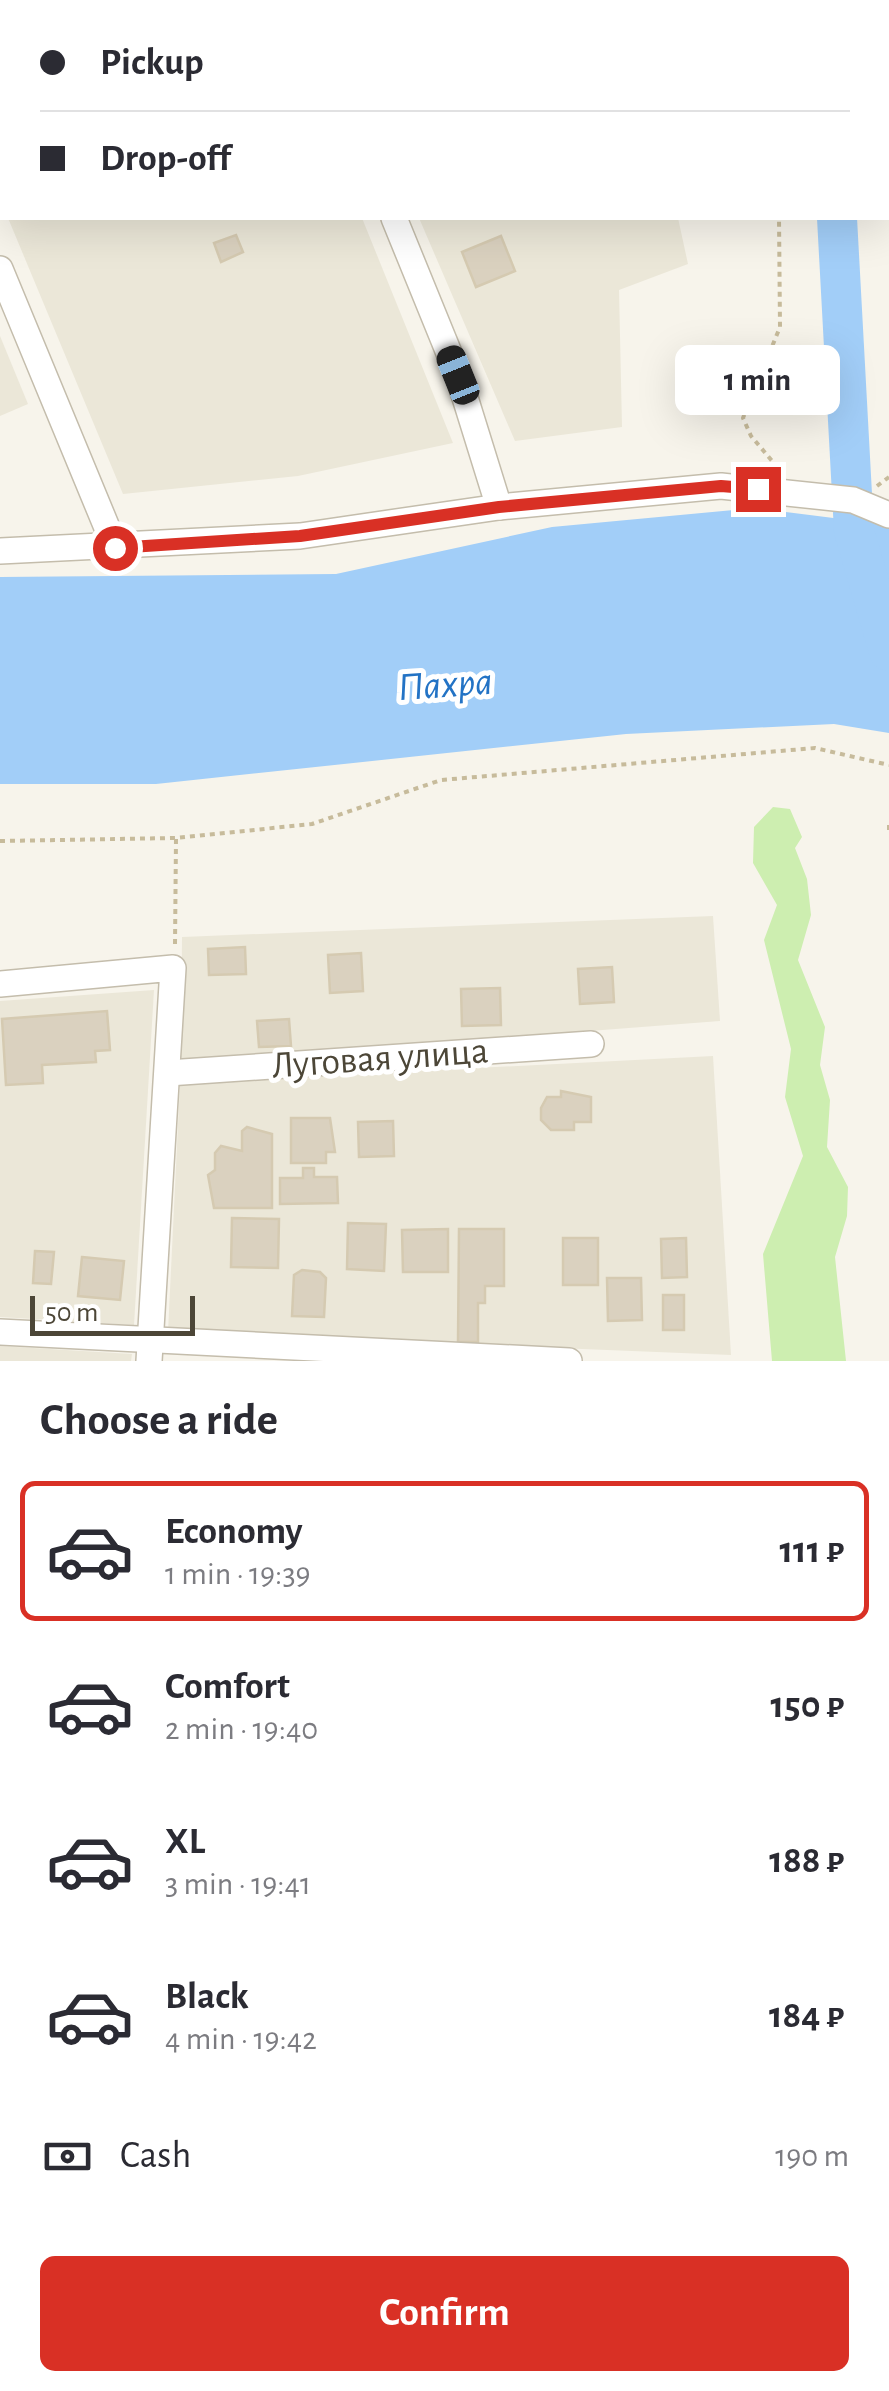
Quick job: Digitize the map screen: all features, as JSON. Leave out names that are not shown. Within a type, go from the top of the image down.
[{"type":"street","points":[[395,220],[458,375],[499,507]]},
{"type":"street","points":[[0,269],[115,548]]},
{"type":"street","points":[[0,550],[115,548],[300,536],[499,507],[721,486],[853,500],[889,515]]},
{"type":"street","points":[[0,984],[173,968],[149,1350]]},
{"type":"street","name":"Луговая улица","points":[[168,1073],[591,1044]]},
{"type":"street","points":[[0,1332],[149,1350],[569,1361]]},
{"type":"path","points":[[779,220],[780,326],[743,418],[751,436],[763,446],[795,492]]},
{"type":"path","points":[[0,841],[176,838],[312,824],[441,780],[815,748],[889,765]]},
{"type":"path","points":[[889,825],[889,834]]},
{"type":"path","points":[[173,968],[176,838]]},
{"type":"shaded area","points":[[9,220],[363,220],[453,443],[298,476],[123,494]]},
{"type":"shaded area","points":[[420,220],[678,220],[688,264],[619,290],[622,427],[515,441]]},
{"type":"shaded area","points":[[0,336],[28,404],[0,416]]},
{"type":"shaded area","points":[[713,916],[720,1021],[181,1062],[182,937]]},
{"type":"shaded area","points":[[154,990],[134,1325],[0,1317],[0,1001]]},
{"type":"shaded area","points":[[713,1056],[731,1355],[168,1332],[180,1083]]},
{"type":"shaded area","points":[[0,1346],[132,1354],[131,1361],[0,1361]]},
{"type":"green space","points":[[773,807],[790,809],[802,837],[795,848],[807,879],[811,915],[798,960],[825,1027],[820,1065],[830,1100],[827,1147],[848,1187],[847,1216],[835,1257],[846,1361],[772,1361],[763,1254],[803,1156],[785,1097],[791,1049],[764,940],[777,905],[753,863],[754,827]]},
{"type":"water","name":"Пахра","points":[[755,508],[889,525],[889,733],[834,724],[626,734],[156,784],[0,784],[0,577],[336,574],[552,527]]},
{"type":"building","points":[[236,235],[243,252],[221,262],[214,243]]},
{"type":"building","points":[[501,236],[515,271],[476,287],[462,252]]},
{"type":"building","points":[[245,947],[246,974],[209,975],[208,949]]},
{"type":"building","points":[[361,953],[363,991],[330,993],[328,955]]},
{"type":"building","points":[[612,967],[614,1002],[580,1004],[578,969]]},
{"type":"building","points":[[500,988],[501,1025],[462,1026],[461,989]]},
{"type":"building","points":[[107,1011],[110,1050],[95,1051],[96,1062],[42,1065],[43,1083],[6,1085],[2,1019]]},
{"type":"building","points":[[289,1019],[291,1046],[259,1047],[257,1021]]},
{"type":"building","points":[[561,1091],[591,1097],[591,1122],[574,1122],[574,1130],[551,1130],[541,1120],[541,1108],[547,1097],[561,1097]]},
{"type":"building","points":[[291,1118],[330,1118],[335,1152],[326,1152],[326,1163],[291,1163]]},
{"type":"building","points":[[393,1121],[394,1156],[359,1157],[358,1122]]},
{"type":"building","points":[[247,1127],[272,1134],[272,1208],[214,1208],[208,1175],[215,1170],[215,1153],[221,1146],[242,1151],[242,1131]]},
{"type":"building","points":[[303,1168],[314,1168],[314,1177],[337,1177],[338,1203],[280,1204],[280,1178],[303,1178]]},
{"type":"building","points":[[232,1218],[279,1219],[278,1268],[231,1267]]},
{"type":"building","points":[[348,1223],[386,1224],[384,1271],[347,1269]]},
{"type":"building","points":[[448,1229],[448,1272],[403,1272],[402,1230]]},
{"type":"building","points":[[459,1229],[504,1229],[504,1286],[485,1286],[485,1303],[478,1303],[478,1342],[458,1342]]},
{"type":"building","points":[[563,1238],[598,1238],[598,1285],[563,1285]]},
{"type":"building","points":[[686,1238],[687,1277],[662,1278],[661,1239]]},
{"type":"building","points":[[35,1251],[54,1252],[51,1284],[33,1283]]},
{"type":"building","points":[[82,1257],[124,1261],[120,1300],[78,1296]]},
{"type":"building","points":[[302,1270],[320,1272],[326,1278],[324,1317],[292,1316],[294,1275]]},
{"type":"building","points":[[607,1278],[641,1278],[642,1320],[608,1321]]},
{"type":"building","points":[[663,1295],[684,1295],[684,1330],[663,1330]]},
{"type":"waterway","points":[[837,220],[854,531],[889,651]]},
{"type":"route","points":[[115,548],[300,536],[499,507],[721,486],[758,489]]}]
